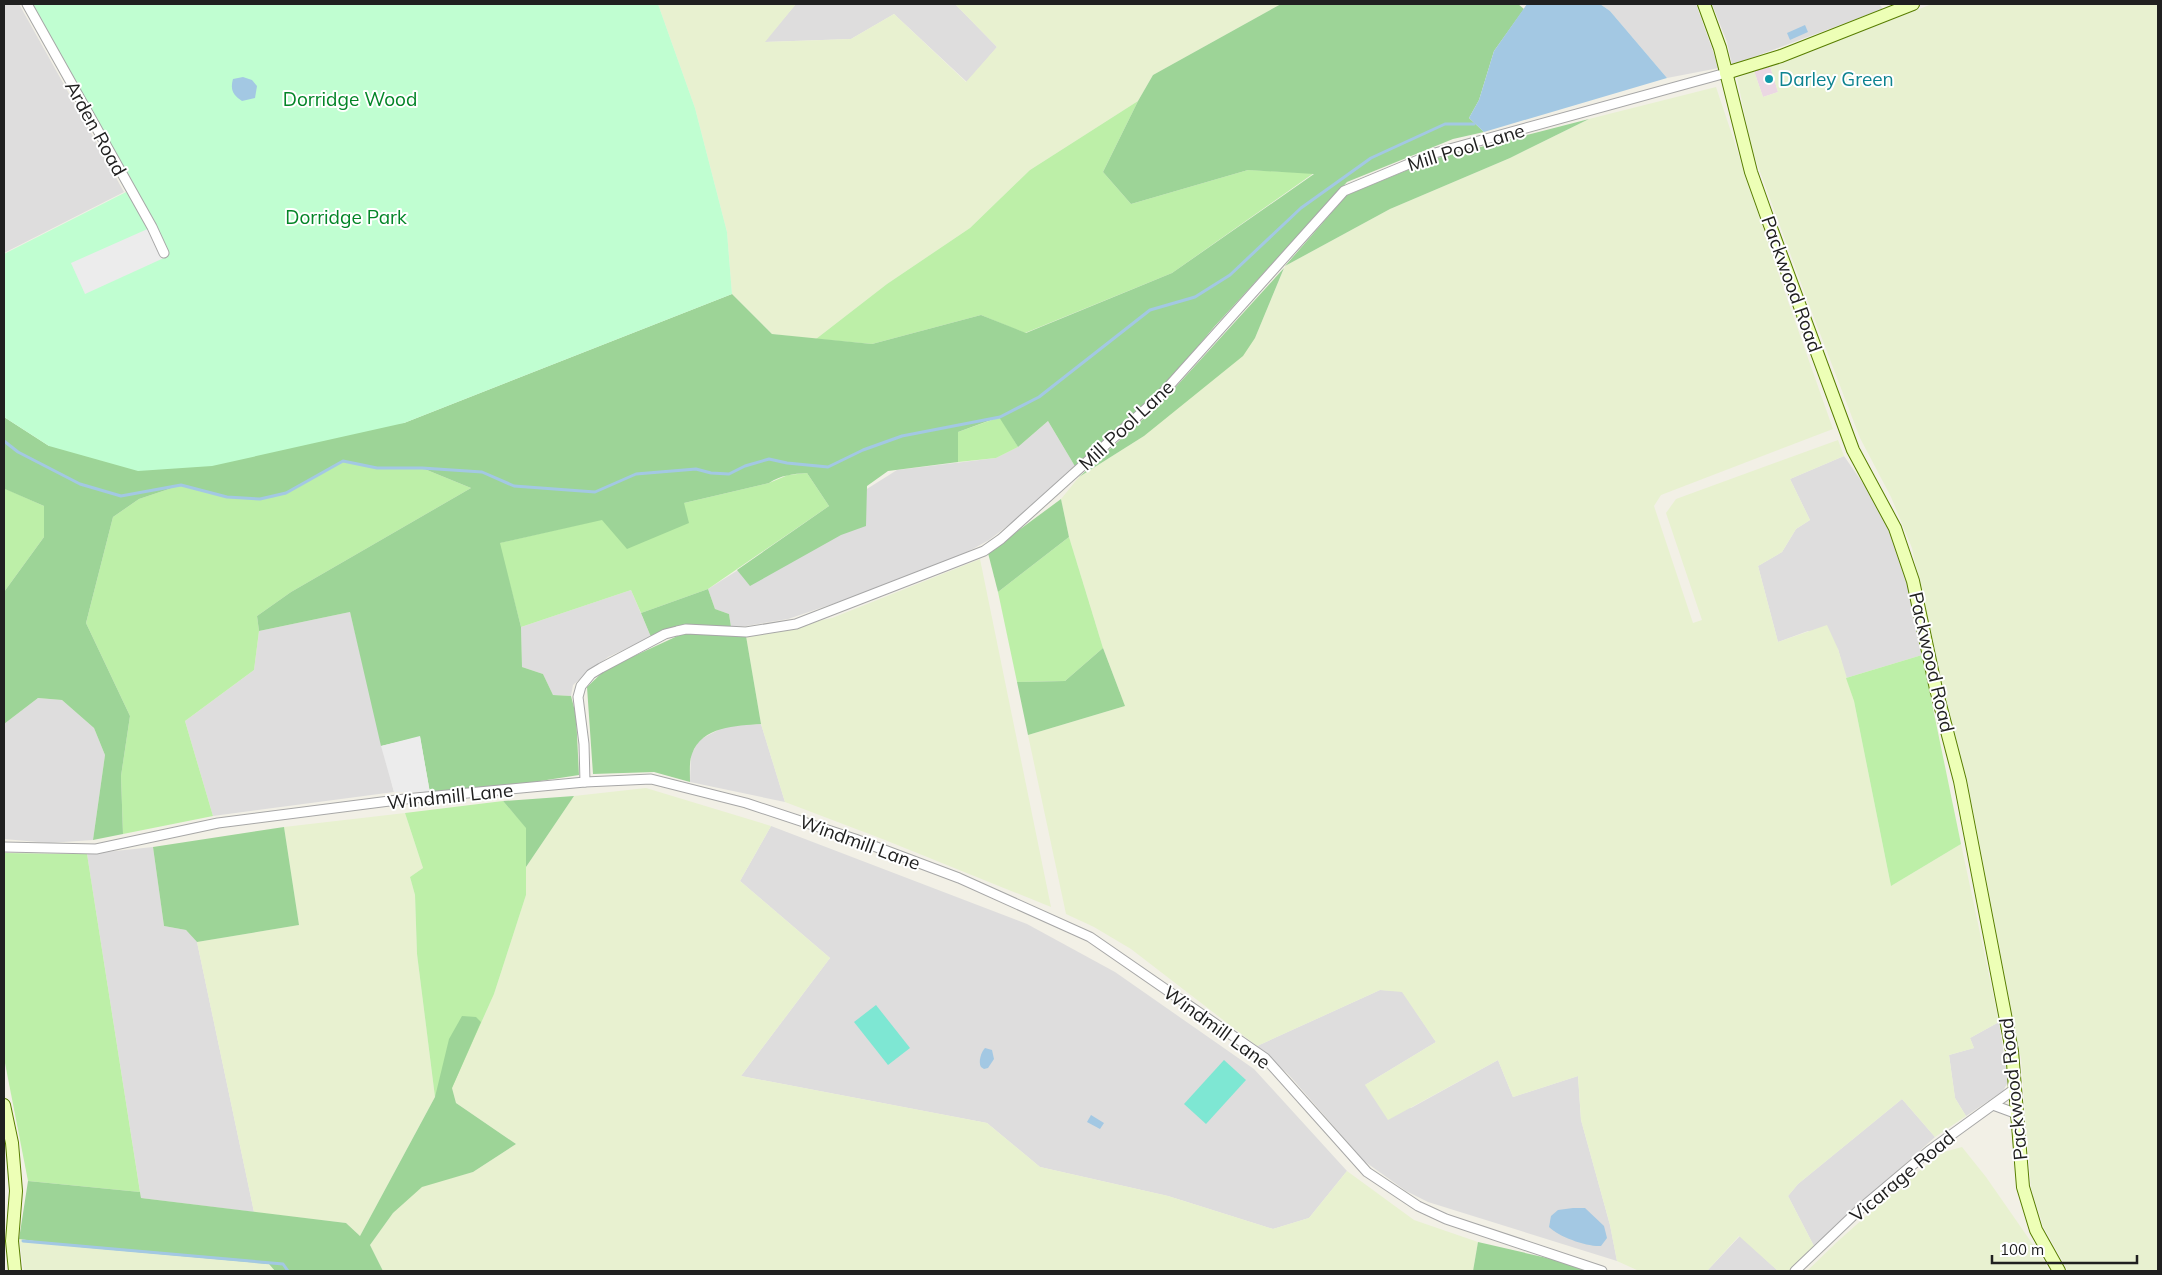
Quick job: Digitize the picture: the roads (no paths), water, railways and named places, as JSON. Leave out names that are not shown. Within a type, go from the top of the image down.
[{"type":"street","name":"Arden Road","points":[[27,4],[152,227],[164,253]]},
{"type":"street","name":"Packwood Road","points":[[1704,4],[1726,73],[1751,172],[1853,450],[1895,528],[1914,581],[1936,689],[1960,781],[2012,1051],[2023,1188],[2036,1230],[2059,1271]]},
{"type":"street","points":[[1726,73],[1790,53],[1913,4]]},
{"type":"street","name":"Mill Pool Lane","points":[[585,782],[584,744],[578,697],[581,686],[591,674],[665,634],[686,629],[746,632],[796,624],[984,551],[1001,539],[1160,396],[1344,191],[1435,153],[1726,73]]},
{"type":"street","name":"Windmill Lane","points":[[4,847],[96,849],[218,823],[404,799],[585,782],[651,779],[746,803],[855,839],[959,878],[1090,937],[1265,1058],[1366,1172],[1418,1206],[1461,1224],[1602,1271]]},
{"type":"street","name":"Vicarage Road","points":[[1795,1271],[1859,1210],[1929,1151],[2016,1088]]},
{"type":"street","points":[[4,1105],[12,1143],[16,1191],[12,1241],[15,1271]]},
{"type":"street","points":[[1993,1105],[2012,1112],[2017,1116]]},
{"type":"waterway","points":[[4,441],[18,452],[80,484],[121,496],[181,485],[227,497],[260,499],[286,493],[343,461],[377,468],[422,468],[482,472],[514,486],[595,492],[636,474],[696,469],[711,473],[729,474],[745,466],[769,459],[787,463],[828,467],[863,450],[902,436],[1000,417],[1039,397],[1150,310],[1195,297],[1230,275],[1301,208],[1371,158],[1445,124],[1474,124]]},
{"type":"waterway","points":[[23,1241],[283,1264],[288,1271]]},
{"type":"place","name":"Darley Green","points":[[1769,79]]},
{"type":"park label","name":"Dorridge Wood","points":[[350,99]]},
{"type":"park label","name":"Dorridge Park","points":[[346,217]]}]
